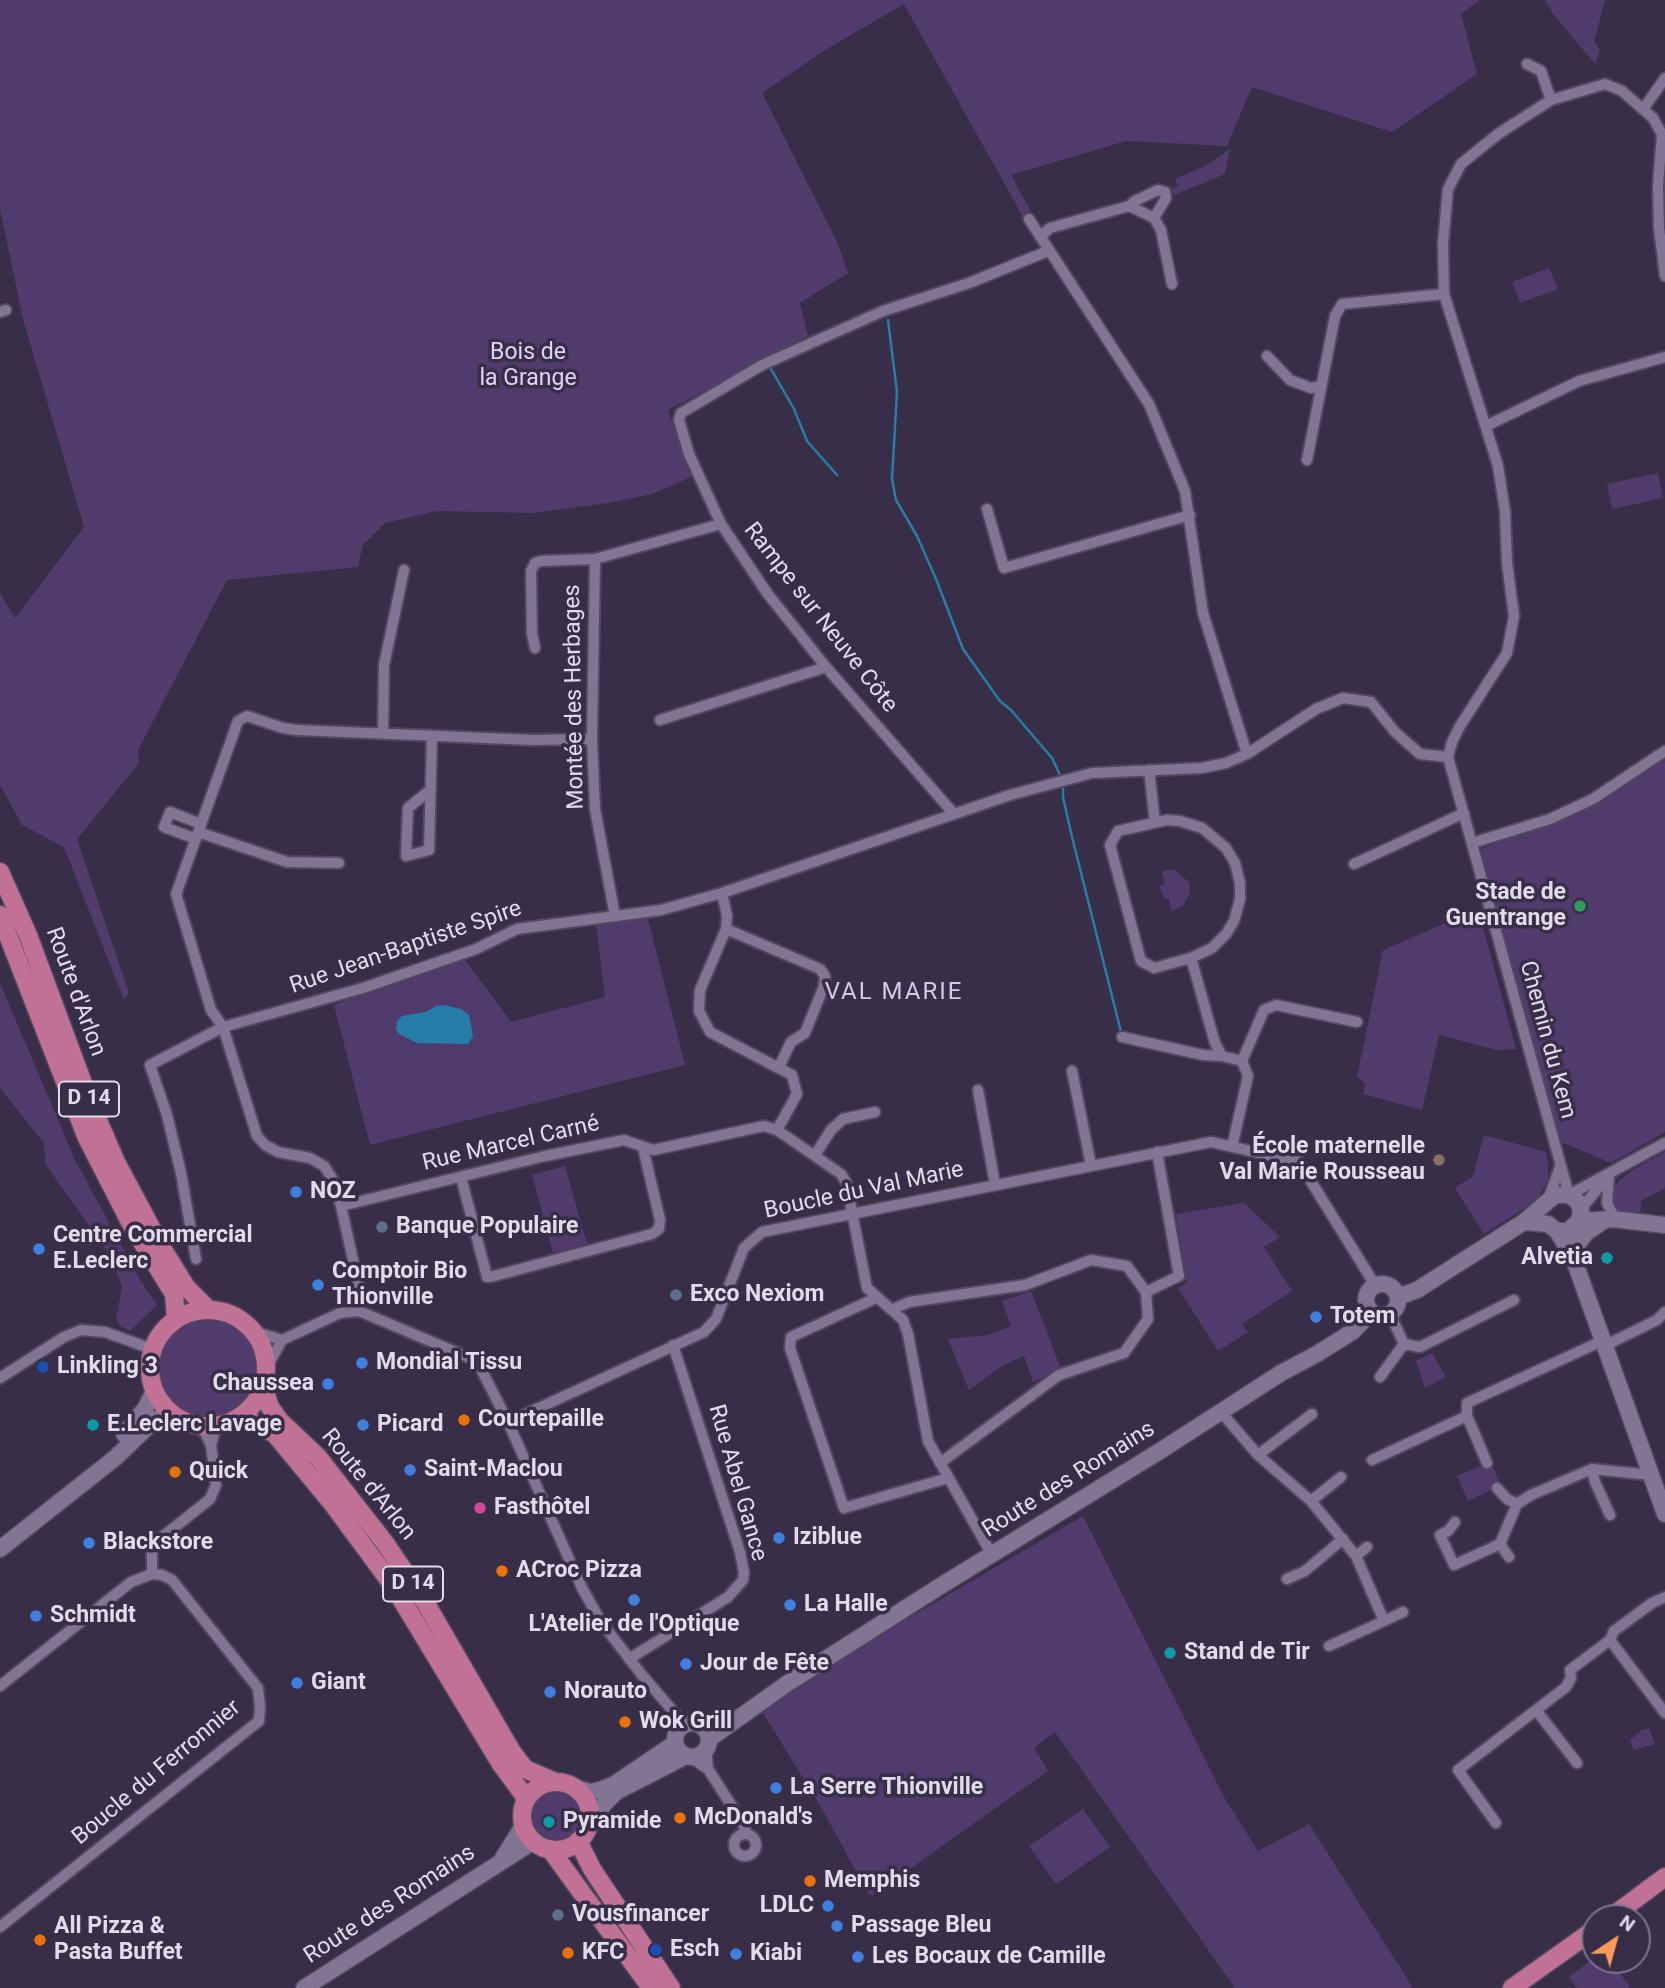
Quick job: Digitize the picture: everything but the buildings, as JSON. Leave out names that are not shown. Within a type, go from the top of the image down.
[{"type":"main road","name":"Route d'Arlon","points":[[0,872],[28,935],[88,1097],[116,1162],[180,1278],[209,1310]]},
{"type":"main road","name":"Route d'Arlon","points":[[0,915],[87,1138],[131,1224],[174,1294],[176,1319]]},
{"type":"main road","points":[[209,1310],[235,1317],[253,1331],[262,1346],[267,1367],[264,1388],[252,1408],[235,1421],[209,1427],[188,1424],[160,1403],[153,1391],[149,1367],[152,1349],[162,1332],[176,1319],[192,1312],[209,1310]]},
{"type":"main road","name":"Route d'Arlon","points":[[264,1388],[270,1407],[280,1421],[318,1457],[385,1542],[425,1602],[512,1752],[525,1769],[553,1782]]},
{"type":"main road","name":"Route d'Arlon","points":[[235,1421],[248,1420],[275,1434],[340,1514],[394,1587],[501,1764],[526,1798]]},
{"type":"main road","points":[[542,1845],[570,1847],[578,1841],[589,1825],[590,1811],[585,1798],[576,1788],[553,1782],[533,1790],[526,1798],[522,1812],[523,1826],[542,1845],[651,1988]]},
{"type":"main road","points":[[578,1841],[592,1869],[671,1988]]},
{"type":"main road","points":[[1629,1904],[1665,1877]]},
{"type":"main road","points":[[1646,1904],[1665,1890]]},
{"type":"main road","points":[[1512,1988],[1581,1939]]},
{"type":"main road","points":[[1532,1988],[1581,1952]]},
{"type":"street","points":[[1527,64],[1541,71],[1551,100]]},
{"type":"street","points":[[1644,108],[1665,78]]},
{"type":"street","points":[[1448,757],[1460,726],[1507,653],[1514,616],[1498,466],[1444,294],[1443,243],[1448,189],[1461,164],[1498,134],[1551,100],[1605,84],[1622,91],[1644,108],[1662,134],[1658,186],[1659,228],[1665,276]]},
{"type":"street","points":[[1040,237],[1050,228],[1129,206],[1158,190],[1165,192],[1166,198],[1154,218]]},
{"type":"street","points":[[1129,206],[1154,218],[1164,238],[1172,284]]},
{"type":"street","points":[[1029,219],[1149,404],[1185,491],[1203,613],[1247,754]]},
{"type":"street","name":"Rampe sur Neuve Côte","points":[[954,814],[826,667],[767,593],[721,524],[689,454],[679,420],[681,413],[762,365],[868,317],[969,283],[1048,251]]},
{"type":"street","points":[[1307,460],[1335,316],[1342,304],[1444,294]]},
{"type":"street","points":[[1267,356],[1290,380],[1311,388],[1321,386]]},
{"type":"street","points":[[1486,426],[1579,381],[1665,357]]},
{"type":"street","points":[[987,509],[1004,568],[1190,515]]},
{"type":"street","points":[[535,648],[532,634],[531,571],[535,563],[595,559],[721,524]]},
{"type":"street","name":"Montée des Herbages","points":[[595,559],[592,739],[595,809],[615,916]]},
{"type":"street","points":[[383,732],[384,664],[404,570]]},
{"type":"street","points":[[660,720],[826,667]]},
{"type":"street","name":"Rue Jean-Baptiste Spire","points":[[195,1259],[181,1173],[167,1115],[150,1065],[223,1027],[330,998],[435,964],[476,949],[517,929],[661,910],[722,893],[1010,795],[1092,773],[1202,768],[1226,764],[1247,754],[1316,709],[1343,698],[1371,702],[1395,732],[1420,754],[1448,757]]},
{"type":"street","points":[[359,1311],[360,1291],[332,1178],[324,1166],[310,1158],[278,1152],[265,1145],[257,1136],[223,1027],[211,1010],[176,894],[239,721],[247,716],[283,728],[534,740],[592,739]]},
{"type":"street","points":[[429,791],[408,808],[407,856],[429,850],[432,736]]},
{"type":"street","points":[[1472,842],[1550,818],[1592,799],[1665,751]]},
{"type":"street","name":"Chemin du Kem","points":[[1448,757],[1569,1195]]},
{"type":"street","points":[[1149,770],[1155,822]]},
{"type":"street","points":[[1354,864],[1464,813]]},
{"type":"street","points":[[1180,821],[1202,828],[1213,835],[1235,863],[1240,883],[1240,899],[1234,921],[1212,948],[1191,958],[1154,968],[1141,961],[1110,845],[1118,831],[1155,822],[1180,821]]},
{"type":"street","points":[[199,831],[287,862],[339,863]]},
{"type":"street","points":[[722,893],[727,916],[726,929],[701,990],[699,1011],[710,1032],[792,1075],[797,1094],[777,1130],[841,1174],[846,1182],[867,1288],[902,1320],[908,1334],[928,1441],[992,1555]]},
{"type":"street","points":[[726,929],[820,969],[825,976],[824,986],[805,1033],[791,1042],[779,1067]]},
{"type":"street","points":[[1191,958],[1215,1042],[1222,1056]]},
{"type":"street","points":[[1232,1147],[1248,1076],[1242,1061],[1264,1010],[1276,1005],[1357,1022]]},
{"type":"street","points":[[1122,1037],[1242,1061]]},
{"type":"street","points":[[1072,1071],[1091,1165]]},
{"type":"street","points":[[978,1090],[995,1184]]},
{"type":"street","points":[[815,1155],[831,1130],[843,1119],[875,1112]]},
{"type":"street","name":"Rue Marcel Carné","points":[[341,1206],[624,1140],[653,1150],[764,1126],[777,1130]]},
{"type":"street","name":"Boucle du Val Marie","points":[[508,1422],[704,1332],[716,1319],[744,1248],[762,1232],[1211,1142],[1299,1163],[1375,1285]]},
{"type":"street","points":[[1524,1222],[1567,1231],[1579,1218],[1597,1187],[1613,1173],[1665,1143]]},
{"type":"street","points":[[461,1177],[487,1277],[494,1276],[652,1234],[659,1229],[660,1220],[643,1148]]},
{"type":"street","points":[[1146,1292],[1179,1276],[1157,1152]]},
{"type":"street","points":[[1560,1167],[1546,1203],[1545,1218],[1573,1253],[1665,1514]]},
{"type":"street","points":[[1569,1195],[1604,1174],[1613,1173]]},
{"type":"street","points":[[1611,1219],[1607,1203],[1613,1173]]},
{"type":"street","points":[[1398,1297],[1417,1290],[1524,1222],[1560,1194],[1569,1195],[1577,1201],[1579,1218],[1573,1253]]},
{"type":"street","points":[[1579,1218],[1665,1225]]},
{"type":"street","points":[[1573,1253],[1586,1233],[1611,1219]]},
{"type":"street","points":[[892,1309],[909,1301],[1025,1284],[1091,1260],[1126,1266],[1146,1292],[1149,1319],[1124,1353],[1059,1375],[940,1463]]},
{"type":"street","points":[[1375,1285],[1390,1285],[1398,1297],[1397,1307],[1390,1314],[1381,1316],[1367,1306],[1369,1290],[1375,1285]]},
{"type":"street","points":[[876,1298],[791,1337],[790,1348],[844,1508],[948,1478]]},
{"type":"street","points":[[1404,1344],[1420,1347],[1514,1300]]},
{"type":"street","points":[[267,1367],[282,1340],[340,1313],[359,1311],[477,1361],[484,1370],[582,1588],[601,1622],[629,1659],[692,1725],[707,1733],[708,1769]]},
{"type":"street","name":"Route des Romains","points":[[788,1683],[730,1714],[711,1722],[692,1725],[677,1733],[684,1752],[696,1757],[708,1744],[788,1683],[1281,1373],[1352,1332],[1372,1312]]},
{"type":"street","points":[[1390,1314],[1404,1344]]},
{"type":"street","points":[[1487,1463],[1467,1416],[1467,1403],[1661,1316],[1665,1331]]},
{"type":"street","points":[[0,1378],[64,1337],[81,1331],[105,1332],[152,1349]]},
{"type":"street","points":[[253,1331],[282,1340]]},
{"type":"street","points":[[1380,1377],[1404,1344]]},
{"type":"street","name":"Rue Abel Gance","points":[[629,1659],[727,1597],[743,1580],[744,1573],[740,1552],[673,1345]]},
{"type":"street","points":[[0,1535],[107,1451],[137,1421],[153,1391]]},
{"type":"street","points":[[1220,1411],[1258,1455],[1311,1502],[1343,1539],[1356,1556],[1384,1621]]},
{"type":"street","points":[[0,1549],[115,1458],[151,1423],[171,1413]]},
{"type":"street","points":[[1258,1455],[1312,1414]]},
{"type":"street","points":[[1372,1460],[1467,1416]]},
{"type":"street","points":[[0,1686],[131,1582],[152,1574],[152,1552],[156,1542],[210,1499],[216,1485],[209,1427]]},
{"type":"street","points":[[1455,1522],[1448,1531],[1440,1535],[1453,1569],[1500,1544],[1517,1504],[1531,1495],[1592,1469],[1641,1475],[1650,1473]]},
{"type":"street","points":[[1592,1469],[1610,1515]]},
{"type":"street","points":[[1311,1502],[1340,1477]]},
{"type":"street","points":[[1497,1488],[1507,1499],[1517,1504]]},
{"type":"street","points":[[1287,1579],[1305,1571],[1343,1539]]},
{"type":"street","points":[[1500,1544],[1509,1557]]},
{"type":"street","points":[[1356,1556],[1367,1547]]},
{"type":"street","name":"Boucle du Ferronnier","points":[[0,1927],[259,1721],[258,1688],[172,1580],[152,1574]]},
{"type":"street","points":[[1496,1822],[1458,1770],[1566,1687],[1571,1678],[1570,1670],[1610,1640],[1614,1631],[1652,1603],[1665,1597]]},
{"type":"street","points":[[1329,1646],[1403,1612]]},
{"type":"street","points":[[1610,1640],[1665,1713]]},
{"type":"street","points":[[1536,1710],[1577,1763]]},
{"type":"street","points":[[684,1752],[708,1769],[747,1834]]},
{"type":"street","name":"Route des Romains","points":[[576,1788],[590,1792],[600,1790],[684,1752]]},
{"type":"street","name":"Route des Romains","points":[[589,1825],[616,1792],[684,1752]]},
{"type":"street","name":"Route des Romains","points":[[502,1860],[523,1826]]},
{"type":"street","name":"Route des Romains","points":[[304,1988],[502,1860],[542,1845]]},
{"type":"green space","name":"Bois de la Grange","points":[[0,0],[1480,0],[1461,14],[1477,74],[1392,132],[1252,87],[1227,146],[1126,141],[1011,175],[1037,222],[1027,224],[904,4],[825,50],[762,93],[838,244],[848,273],[800,303],[808,336],[668,410],[691,477],[652,494],[532,513],[437,511],[385,523],[363,545],[358,567],[227,580],[138,750],[139,763],[77,839],[129,993],[124,1000],[64,847],[22,825],[0,785],[0,593],[15,618],[84,527],[23,319],[0,209]]},
{"type":"green space","points":[[1545,0],[1605,0],[1594,42],[1600,50],[1595,64],[1553,14]]},
{"type":"green space","points":[[1230,149],[1225,174],[1174,195],[1171,189],[1178,186],[1175,179],[1205,166]]},
{"type":"green space","points":[[1549,268],[1558,289],[1520,303],[1512,282]]},
{"type":"green space","points":[[1658,473],[1663,498],[1612,509],[1607,484]]},
{"type":"green space","name":"Stade de Guentrange","points":[[1665,760],[1665,1132],[1611,1163],[1561,1142],[1481,849],[1596,805]]},
{"type":"green space","points":[[1174,870],[1189,882],[1190,893],[1183,906],[1172,911],[1169,898],[1164,899],[1160,886],[1165,884],[1162,871]]},
{"type":"green space","points":[[1478,909],[1516,1049],[1497,1050],[1439,1035],[1422,1110],[1363,1094],[1365,1084],[1357,1077],[1383,950]]},
{"type":"green space","points":[[648,919],[685,1065],[370,1145],[334,1005],[463,957],[511,1022],[605,997],[596,924]]},
{"type":"green space","points":[[0,983],[75,1160],[139,1278],[157,1305],[130,1331],[121,1327],[116,1319],[122,1287],[112,1258],[46,1165],[43,1142],[0,1088]]},
{"type":"green space","points":[[1484,1135],[1546,1152],[1548,1180],[1536,1201],[1484,1234],[1455,1188],[1473,1176]]},
{"type":"green space","points":[[1665,1152],[1665,1188],[1641,1201],[1640,1213],[1621,1212],[1611,1206],[1611,1192],[1617,1183],[1631,1171]]},
{"type":"green space","points":[[565,1166],[587,1244],[553,1253],[532,1175]]},
{"type":"green space","points":[[1244,1203],[1280,1237],[1264,1247],[1292,1291],[1242,1324],[1248,1332],[1218,1351],[1178,1288],[1187,1283],[1176,1214]]},
{"type":"green space","points":[[1031,1291],[1061,1369],[1033,1382],[1024,1356],[1002,1366],[969,1390],[948,1339],[988,1335],[1011,1326],[1002,1301]]},
{"type":"green space","points":[[207,1315],[227,1319],[250,1338],[255,1347],[259,1367],[255,1387],[236,1410],[227,1415],[207,1419],[187,1415],[164,1396],[159,1387],[155,1367],[159,1347],[178,1324],[187,1319]]},
{"type":"green space","points":[[1432,1353],[1446,1377],[1425,1388],[1416,1361]]},
{"type":"green space","points":[[1491,1462],[1501,1486],[1468,1501],[1457,1476]]},
{"type":"green space","points":[[1083,1516],[1224,1797],[1258,1851],[1309,1824],[1413,1988],[1235,1988],[1055,1732],[1034,1748],[1048,1771],[873,1895],[869,1895],[826,1816],[762,1711],[852,1651]]},
{"type":"green space","points":[[1649,1728],[1655,1744],[1634,1750],[1630,1740]]},
{"type":"green space","points":[[556,1789],[567,1791],[576,1797],[582,1806],[582,1828],[576,1837],[567,1843],[556,1845],[545,1843],[536,1837],[530,1828],[528,1817],[530,1806],[536,1797],[545,1791]]},
{"type":"green space","points":[[1083,1809],[1110,1847],[1056,1884],[1029,1846]]},
{"type":"green space","points":[[1581,1968],[1581,1974],[1620,1974],[1631,1988],[1577,1988],[1569,1977]]},
{"type":"water","points":[[444,1005],[461,1009],[469,1015],[473,1036],[468,1044],[417,1043],[399,1034],[396,1029],[397,1021],[402,1016],[426,1012]]},
{"type":"waterway","points":[[888,320],[897,392],[892,479],[896,500],[917,536],[963,649],[1000,701],[1052,758],[1060,775]]},
{"type":"waterway","points":[[771,369],[794,409],[807,441],[837,475]]},
{"type":"waterway","points":[[1063,788],[1072,837],[1121,1032]]},
{"type":"place","name":"Stade de Guentrange","points":[[1580,906]]},
{"type":"place","name":"École maternelle Val Marie Rousseau","points":[[1439,1160]]},
{"type":"place","name":"NOZ","points":[[296,1192]]},
{"type":"place","name":"Banque Populaire","points":[[382,1227]]},
{"type":"place","name":"Centre Commercial E.Leclerc","points":[[39,1249]]},
{"type":"place","name":"Alvetia","points":[[1607,1258]]},
{"type":"place","name":"Comptoir Bio Thionville","points":[[318,1285]]},
{"type":"place","name":"Exco Nexiom","points":[[676,1295]]},
{"type":"place","name":"Totem","points":[[1316,1317]]},
{"type":"place","name":"Mondial Tissu","points":[[362,1363]]},
{"type":"place","name":"Linkling 3","points":[[43,1367]]},
{"type":"place","name":"Chaussea","points":[[328,1384]]},
{"type":"place","name":"Courtepaille","points":[[464,1420]]},
{"type":"place","name":"E.Leclerc Lavage","points":[[93,1425]]},
{"type":"place","name":"Picard","points":[[363,1425]]},
{"type":"place","name":"Saint-Maclou","points":[[410,1470]]},
{"type":"place","name":"Quick","points":[[175,1472]]},
{"type":"place","name":"Fasthôtel","points":[[480,1508]]},
{"type":"place","name":"Iziblue","points":[[779,1538]]},
{"type":"place","name":"Blackstore","points":[[89,1543]]},
{"type":"place","name":"ACroc Pizza","points":[[502,1571]]},
{"type":"place","name":"L'Atelier de l'Optique","points":[[634,1600]]},
{"type":"place","name":"La Halle","points":[[790,1605]]},
{"type":"place","name":"Schmidt","points":[[36,1616]]},
{"type":"place","name":"Stand de Tir","points":[[1170,1653]]},
{"type":"place","name":"Jour de Fête","points":[[686,1664]]},
{"type":"place","name":"Giant","points":[[297,1683]]},
{"type":"place","name":"Norauto","points":[[550,1692]]},
{"type":"place","name":"Wok Grill","points":[[625,1722]]},
{"type":"place","name":"La Serre Thionville","points":[[776,1788]]},
{"type":"place","name":"McDonald's","points":[[680,1818]]},
{"type":"place","name":"Pyramide","points":[[549,1822]]},
{"type":"place","name":"Memphis","points":[[810,1881]]},
{"type":"place","name":"LDLC","points":[[828,1906]]},
{"type":"place","name":"Vousfinancer","points":[[558,1915]]},
{"type":"place","name":"Passage Bleu","points":[[837,1926]]},
{"type":"place","name":"All Pizza & Pasta Buffet","points":[[40,1940]]},
{"type":"place","name":"Esch","points":[[656,1950]]},
{"type":"place","name":"KFC","points":[[568,1953]]},
{"type":"place","name":"Kiabi","points":[[736,1954]]},
{"type":"place","name":"Les Bocaux de Camille","points":[[858,1957]]},
{"type":"district","name":"VAL MARIE","points":[[894,993]]}]
